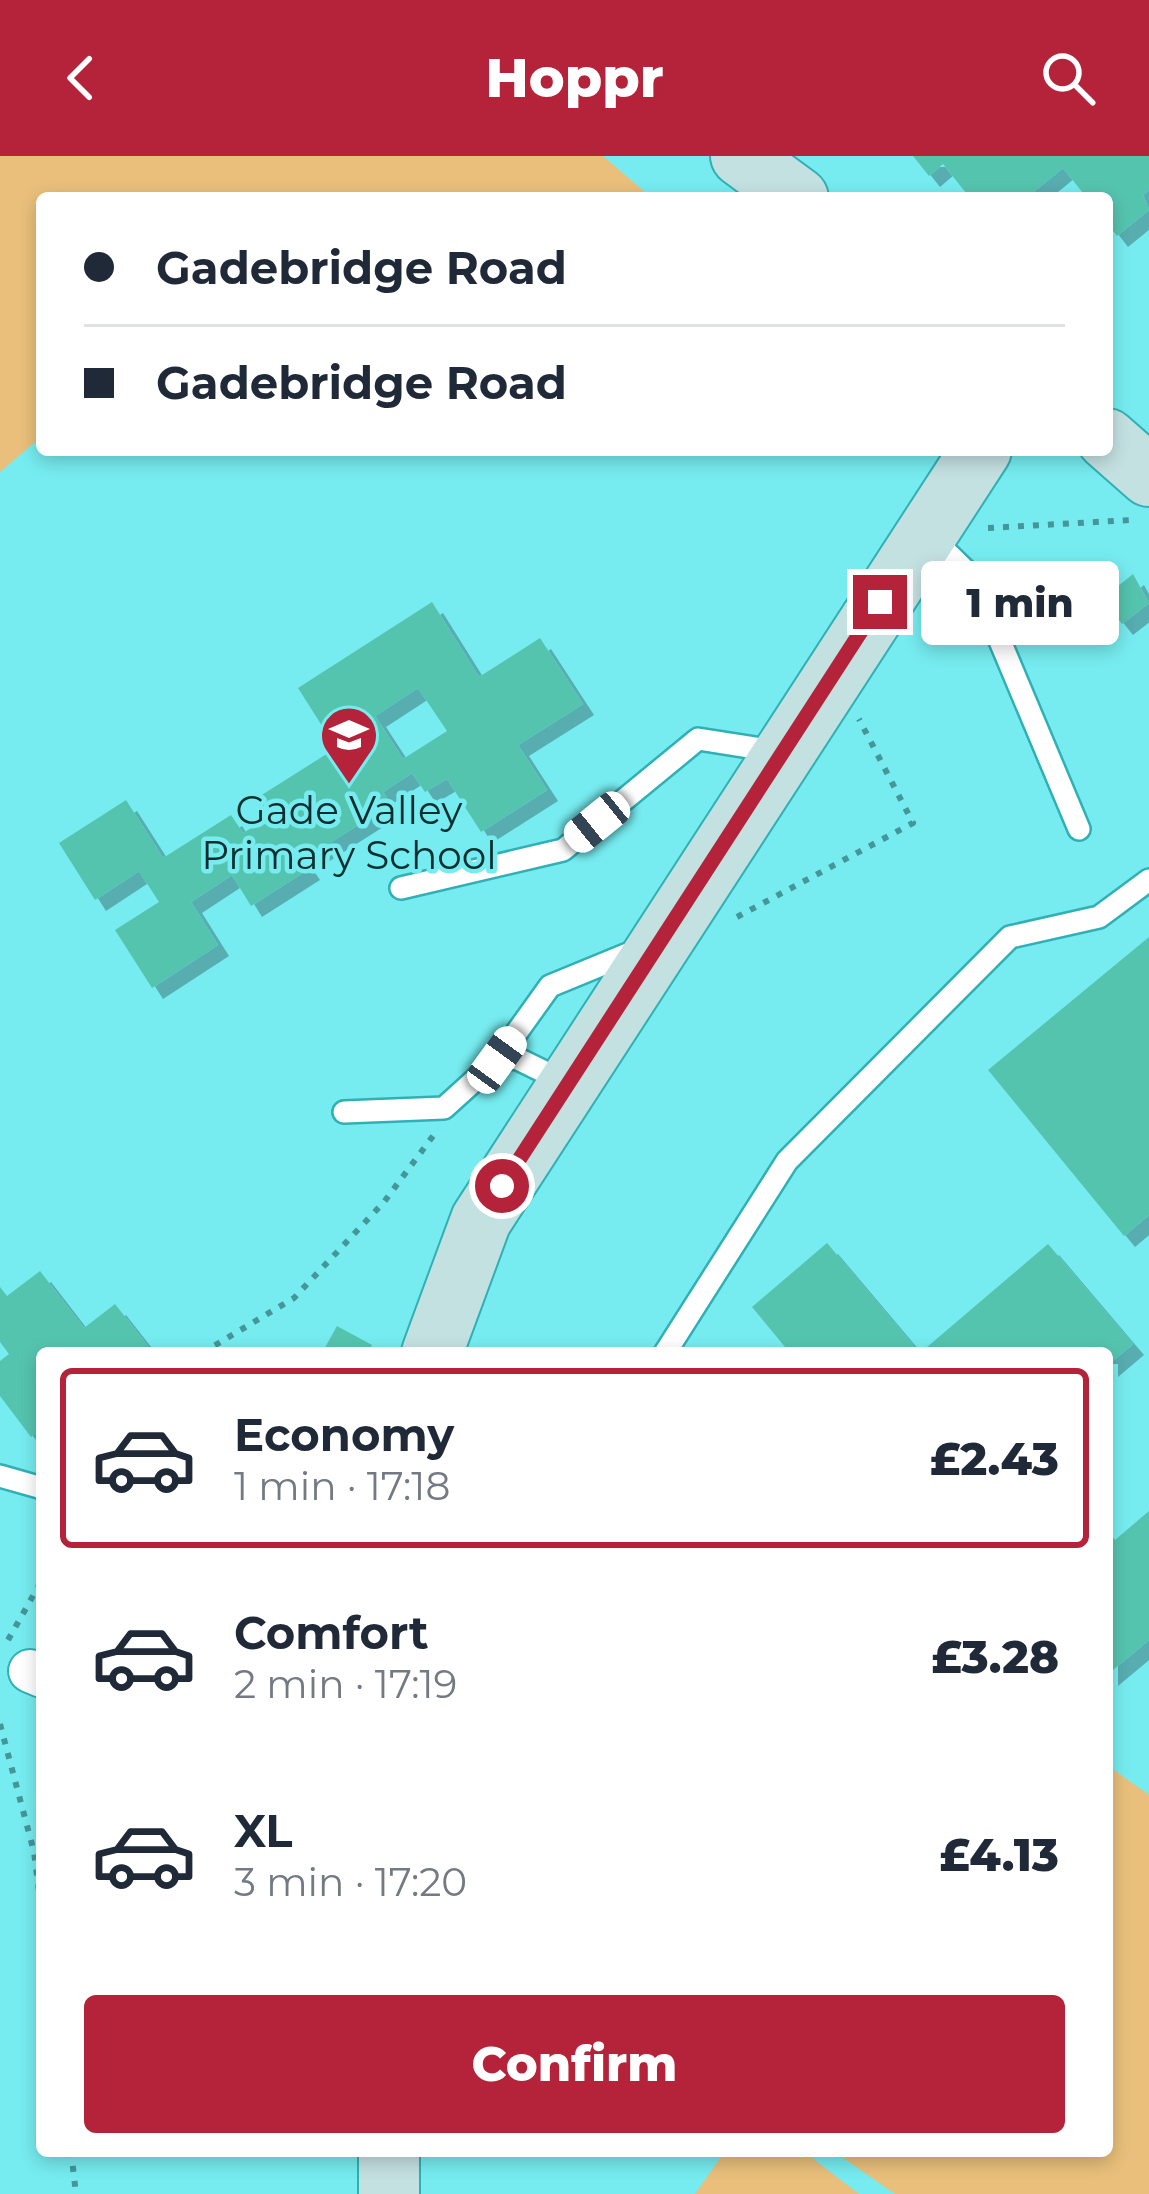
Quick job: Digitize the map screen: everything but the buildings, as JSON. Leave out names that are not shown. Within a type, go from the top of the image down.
[{"type":"street","points":[[741,156],[790,192]]},
{"type":"street","points":[[1113,444],[1149,476]]},
{"type":"street","points":[[434,1347],[481,1220],[977,456]]},
{"type":"street","points":[[389,2157],[389,2194]]},
{"type":"lane","points":[[925,531],[974,579],[1079,829]]},
{"type":"lane","points":[[401,888],[563,850],[698,739],[783,752]]},
{"type":"lane","points":[[668,1347],[787,1161],[1010,937],[1099,917],[1149,880]]},
{"type":"lane","points":[[344,1112],[444,1108],[497,1060],[550,986],[659,941]]},
{"type":"lane","points":[[497,1060],[517,1058],[566,1083]]},
{"type":"lane","points":[[0,1475],[36,1486]]},
{"type":"path","points":[[925,531],[1149,519]]},
{"type":"path","points":[[735,918],[913,823],[836,674]]},
{"type":"path","points":[[212,1347],[294,1298],[384,1202],[443,1122]]},
{"type":"path","points":[[24,1667],[36,1609]]},
{"type":"path","points":[[0,1724],[36,1868]]},
{"type":"path","points":[[72,2157],[76,2194]]},
{"type":"shaded area","points":[[0,156],[603,156],[645,192],[36,192],[36,441],[0,472]]},
{"type":"shaded area","points":[[1113,1769],[1149,1795],[1149,2194],[895,2194],[842,2157],[1113,2157]]},
{"type":"shaded area","points":[[721,2157],[811,2157],[859,2194],[695,2194]]},
{"type":"place","name":"Gade Valley Primary School","points":[[349,786]]},
{"type":"route","points":[[502,1186],[880,602]]}]
